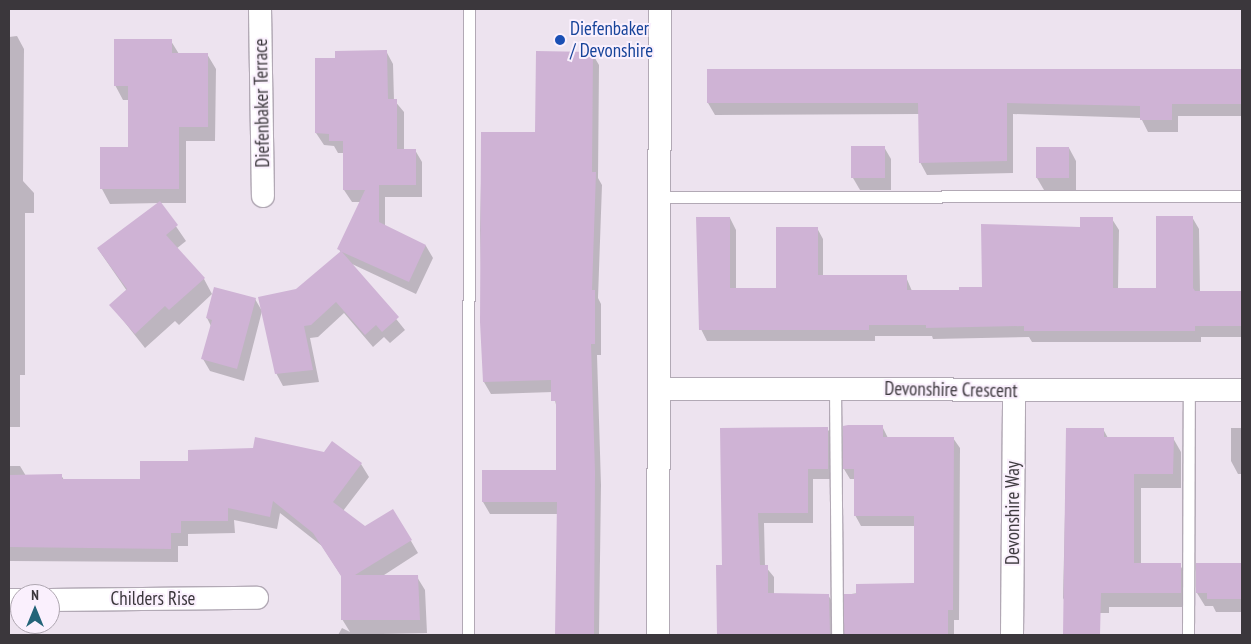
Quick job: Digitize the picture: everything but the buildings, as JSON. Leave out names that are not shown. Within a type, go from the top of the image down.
[{"type":"street","name":"Diefenbaker Terrace","points":[[260,9],[263,196]]},
{"type":"street","points":[[658,635],[660,9]]},
{"type":"street","name":"Devonshire Crescent","points":[[659,388],[1014,391],[1242,390]]},
{"type":"street","name":"Devonshire Way","points":[[1012,635],[1014,391]]},
{"type":"street","name":"Childers Rise","points":[[60,600],[257,598]]},
{"type":"lane","points":[[468,635],[469,9]]},
{"type":"lane","points":[[660,197],[1242,196]]},
{"type":"lane","points":[[835,388],[837,635]]},
{"type":"lane","points":[[1188,635],[1189,389]]},
{"type":"place","name":"Diefenbaker / Devonshire","points":[[560,40]]}]
